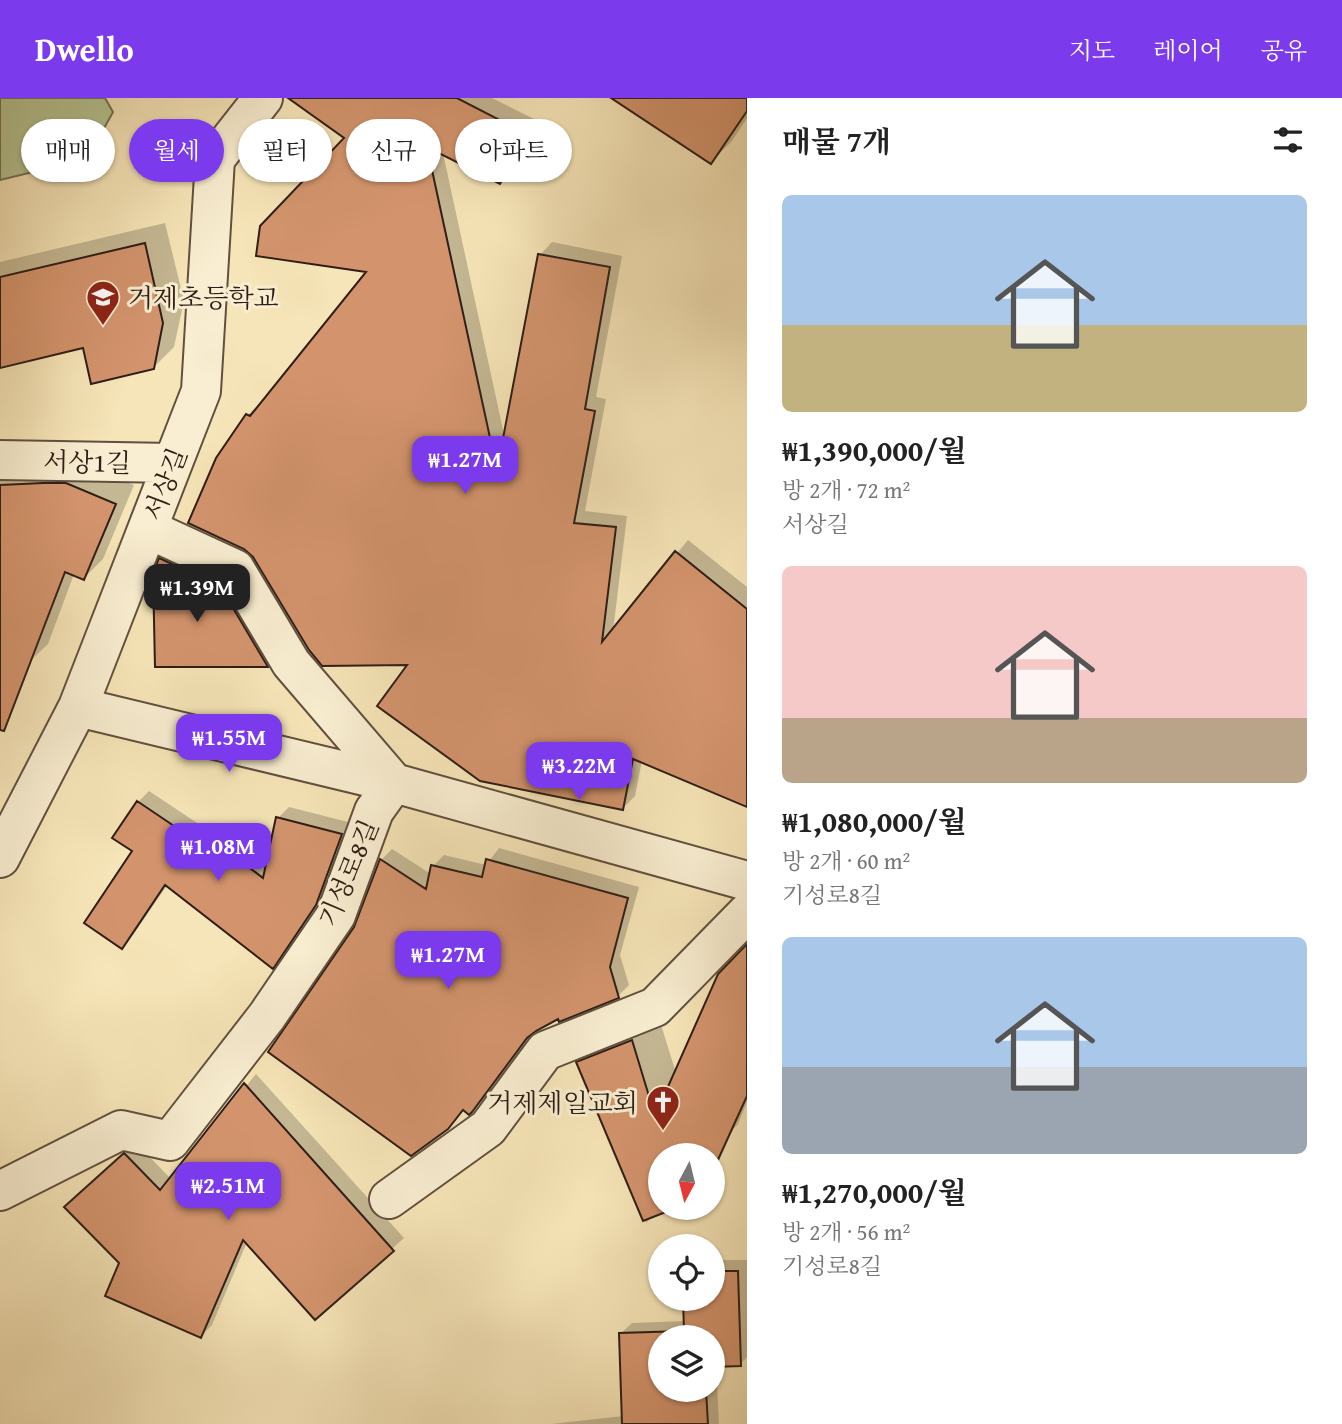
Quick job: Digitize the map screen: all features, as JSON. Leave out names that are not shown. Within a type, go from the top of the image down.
[{"type":"street","name":"서상길","points":[[0,858],[78,707],[201,391],[215,159],[263,98]]},
{"type":"street","name":"서상1길","points":[[0,460],[173,463]]},
{"type":"street","points":[[148,529],[235,569],[291,663],[394,783]]},
{"type":"street","points":[[78,707],[394,783],[747,881]]},
{"type":"street","name":"기성로8길","points":[[0,1191],[121,1130],[170,1142],[267,1016],[335,915],[374,811],[394,783]]},
{"type":"street","points":[[389,1199],[488,1128],[545,1051],[656,1007],[747,913]]},
{"type":"green space","points":[[0,98],[105,98],[113,112],[109,119],[21,119],[21,175],[0,180]]},
{"type":"building","points":[[288,98],[457,98],[498,119],[455,119],[455,161],[441,154],[441,119],[346,119],[346,182],[435,182],[497,470],[538,254],[610,267],[585,409],[595,411],[574,523],[616,527],[602,642],[675,551],[747,609],[747,807],[633,759],[623,810],[480,781],[377,706],[407,665],[322,666],[309,650],[253,557],[244,549],[188,523],[216,458],[246,414],[250,416],[366,272],[256,256],[260,226],[302,182],[332,182],[332,151],[344,138],[332,129],[332,119],[317,119]]},
{"type":"building","points":[[611,98],[747,98],[747,111],[711,164]]},
{"type":"building","points":[[145,243],[163,323],[154,369],[91,384],[83,348],[0,368],[0,277]]},
{"type":"building","points":[[66,483],[116,504],[84,580],[65,572],[4,731],[0,730],[0,485]]},
{"type":"building","points":[[159,558],[220,586],[268,667],[155,667],[153,574]]},
{"type":"building","points":[[137,801],[223,859],[229,852],[263,878],[276,817],[342,834],[316,905],[273,969],[165,885],[122,949],[84,923],[132,851],[112,838]]},
{"type":"building","points":[[380,859],[426,889],[431,865],[482,877],[486,859],[628,898],[610,967],[619,998],[559,1022],[558,1019],[536,1031],[527,1038],[469,1115],[463,1110],[448,1129],[411,1156],[268,1052],[354,927]]},
{"type":"building","name":"거제제일교회","points":[[747,944],[747,1096],[725,1144],[648,1143],[648,1219],[643,1221],[576,1062],[632,1040],[655,1116],[718,974]]},
{"type":"building","points":[[244,1083],[394,1251],[315,1320],[243,1240],[201,1338],[105,1296],[119,1263],[64,1207],[124,1153],[160,1190]]},
{"type":"building","points":[[725,1271],[738,1271],[741,1366],[725,1367],[725,1325],[684,1325],[683,1311],[725,1311]]},
{"type":"building","points":[[648,1332],[648,1402],[707,1402],[708,1424],[622,1424],[619,1333]]},
{"type":"place","name":"거제초등학교","points":[[103,327]]},
{"type":"place","name":"거제제일교회","points":[[663,1132]]}]
